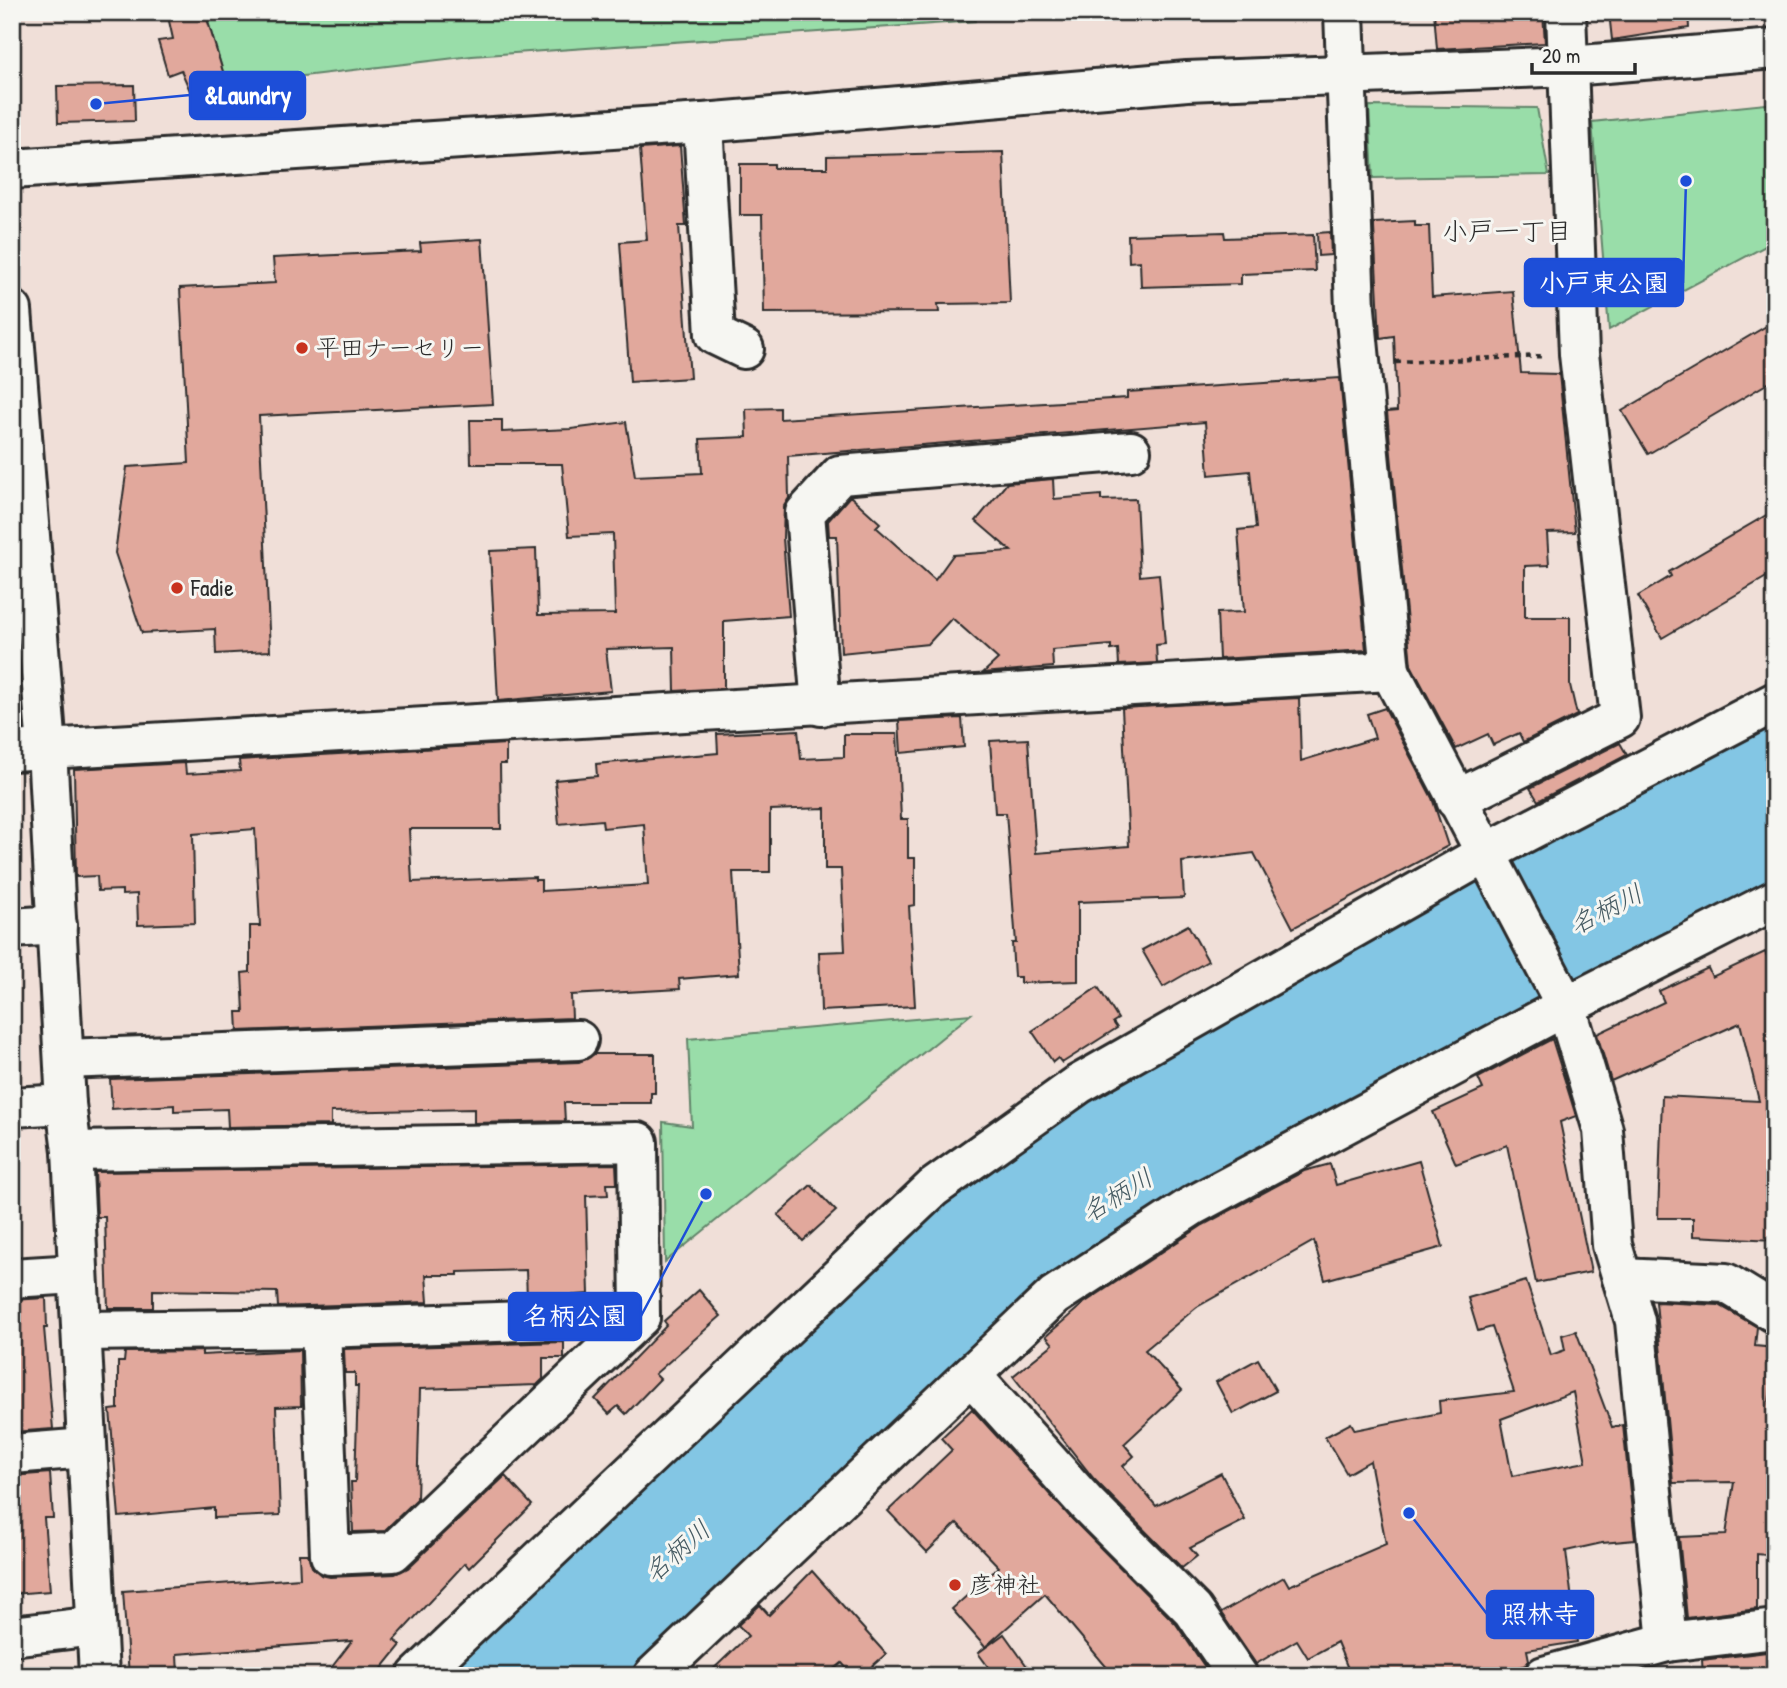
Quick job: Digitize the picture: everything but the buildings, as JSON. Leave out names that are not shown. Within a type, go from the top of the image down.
[{"type":"street","points":[[1345,12],[1355,309],[1390,671],[1455,800],[1486,853],[1566,1006],[1603,1130],[1612,1245],[1635,1321],[1667,1642]]},
{"type":"street","points":[[1455,800],[1620,718],[1579,354],[1566,12]]},
{"type":"street","points":[[12,169],[703,122],[1187,81],[1570,66],[1775,49]]},
{"type":"street","points":[[703,122],[715,335],[744,349]]},
{"type":"street","points":[[12,310],[30,750],[57,925],[66,1104],[72,1151],[76,1274],[82,1331],[99,1676]]},
{"type":"street","points":[[821,706],[805,513],[840,475],[1131,451]]},
{"type":"street","points":[[30,750],[1390,671]]},
{"type":"street","points":[[417,1676],[933,1188],[1079,1084],[1486,853],[1775,702]]},
{"type":"street","points":[[653,1676],[1054,1296],[1192,1206],[1566,1006],[1775,900]]},
{"type":"street","points":[[12,928],[57,925]]},
{"type":"street","points":[[64,1059],[578,1041]]},
{"type":"street","points":[[12,1107],[66,1104]]},
{"type":"street","points":[[72,1151],[638,1142],[640,1317],[393,1552],[330,1555],[321,1328]]},
{"type":"street","points":[[12,1278],[76,1274]]},
{"type":"street","points":[[1622,1278],[1726,1283],[1775,1313]]},
{"type":"street","points":[[82,1331],[321,1328],[640,1317]]},
{"type":"street","points":[[971,1375],[1087,1504],[1193,1610],[1238,1676]]},
{"type":"street","points":[[12,1454],[86,1448]]},
{"type":"street","points":[[12,1636],[95,1626]]},
{"type":"street","points":[[1544,1676],[1667,1642],[1775,1629]]},
{"type":"path","points":[[1360,363],[1579,354]]},
{"type":"green space","points":[[205,12],[975,12],[975,21],[472,56],[227,85]]},
{"type":"green space","points":[[1775,103],[1775,241],[1609,330],[1592,122]]},
{"type":"green space","points":[[1369,106],[1537,108],[1549,175],[1373,178]]},
{"type":"green space","points":[[971,1014],[665,1262],[663,1122],[692,1126],[688,1039]]},
{"type":"water","name":"名柄川","points":[[1775,724],[1775,877],[1411,1065],[1169,1206],[1048,1283],[956,1360],[630,1676],[437,1676],[935,1203],[1024,1136],[1473,881]]},
{"type":"place","name":"&Laundry","points":[[96,104]]},
{"type":"place","name":"小戸東公園","points":[[1686,181]]},
{"type":"place","name":"平田ナーセリー","points":[[302,348]]},
{"type":"place","name":"Fadie","points":[[177,588]]},
{"type":"place","name":"名柄公園","points":[[706,1194]]},
{"type":"place","name":"照林寺","points":[[1409,1513]]},
{"type":"place","name":"彦神社","points":[[955,1585]]},
{"type":"district","name":"小戸一丁目","points":[[1507,231]]}]
